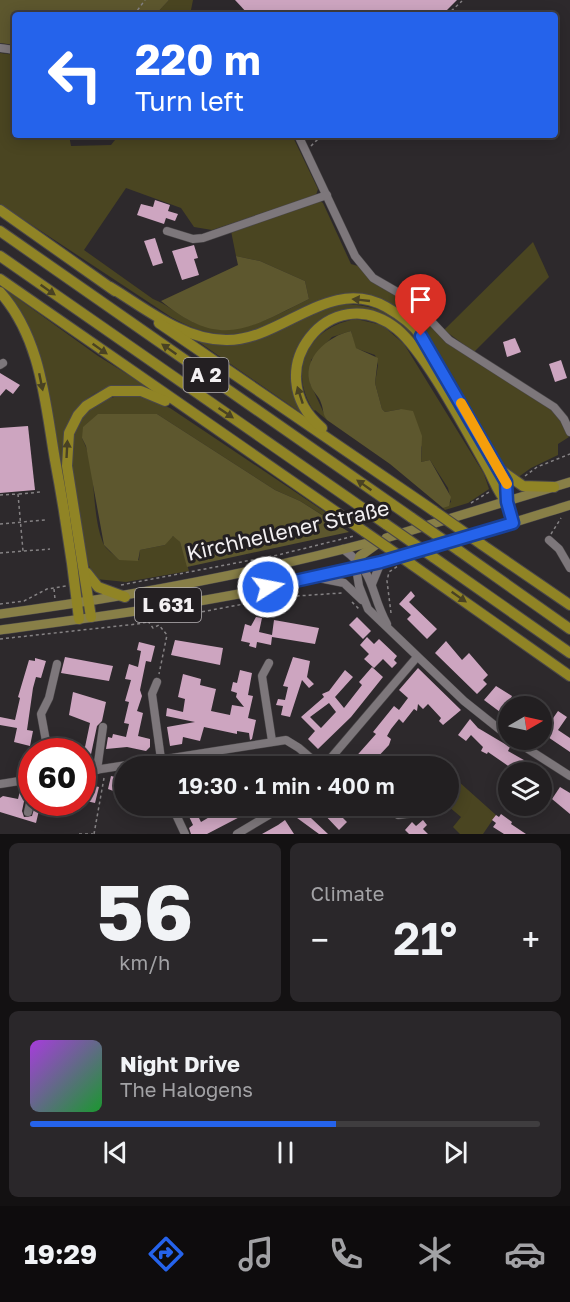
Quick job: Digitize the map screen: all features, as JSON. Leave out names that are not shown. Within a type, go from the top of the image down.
[{"type":"highway","points":[[0,210],[110,286],[206,357],[570,605]]},
{"type":"highway","name":"A 2","points":[[0,231],[570,629]]},
{"type":"highway","name":"A 2","points":[[0,256],[570,653]]},
{"type":"highway","points":[[0,279],[570,676]]},
{"type":"highway","points":[[110,286],[169,323],[210,339],[225,340],[262,334],[326,302],[350,299],[382,304],[409,322],[421,336],[500,469],[508,488],[507,502],[513,523]]},
{"type":"highway","points":[[0,292],[17,314],[34,352],[66,519],[79,619]]},
{"type":"highway","points":[[368,466],[311,419],[295,379],[299,353],[314,331],[334,319],[353,315],[376,318],[388,323],[408,340],[507,502]]},
{"type":"highway","points":[[91,617],[67,466],[69,433],[78,415],[103,394],[130,390],[156,396],[198,424],[212,427]]},
{"type":"highway","points":[[500,469],[519,484],[555,487]]},
{"type":"highway","points":[[85,569],[90,580],[98,587],[125,597]]},
{"type":"main road","name":"Kirchhellener Straße","points":[[386,538],[570,482]]},
{"type":"main road","name":"Kirchhellener Straße","points":[[0,630],[79,619],[315,578],[359,564],[381,562],[570,505]]},
{"type":"main road","name":"Kirchhellener Straße","points":[[0,614],[125,597],[239,575],[376,542],[363,553],[359,564]]},
{"type":"street","points":[[300,138],[355,256],[367,273],[411,300],[449,340],[554,407],[564,419],[570,432]]},
{"type":"street","points":[[167,231],[193,239],[203,238],[327,195]]},
{"type":"street","points":[[549,540],[559,549],[570,568]]},
{"type":"street","points":[[343,549],[359,564],[372,584],[377,607],[389,628],[464,701],[498,728]]},
{"type":"street","points":[[372,584],[381,562]]},
{"type":"street","points":[[359,564],[359,586],[368,609]]},
{"type":"street","name":"Kirchhellener Straße","points":[[315,578],[344,583],[389,628]]},
{"type":"street","points":[[335,755],[417,657]]},
{"type":"street","points":[[270,663],[262,676],[272,741]]},
{"type":"street","points":[[45,738],[41,714],[50,698],[57,664]]},
{"type":"street","points":[[157,682],[152,693],[161,756]]},
{"type":"street","points":[[101,769],[103,727]]},
{"type":"street","points":[[180,756],[272,741],[286,741],[308,756]]},
{"type":"street","points":[[530,750],[570,776]]},
{"type":"street","points":[[96,770],[114,767]]},
{"type":"street","points":[[0,784],[18,781]]},
{"type":"street","points":[[177,816],[185,834]]},
{"type":"street","points":[[237,834],[267,816]]},
{"type":"path","points":[[450,12],[462,0]]},
{"type":"path","points":[[306,151],[319,138]]},
{"type":"path","points":[[519,484],[521,479],[537,467],[570,454]]},
{"type":"path","points":[[470,504],[483,493],[497,489]]},
{"type":"path","points":[[0,495],[41,492]]},
{"type":"path","points":[[18,494],[23,551]]},
{"type":"path","points":[[549,540],[561,516]]},
{"type":"path","points":[[0,524],[45,520]]},
{"type":"path","name":"Kirchhellener Straße","points":[[115,583],[125,584],[278,555],[364,533]]},
{"type":"path","points":[[0,553],[50,549]]},
{"type":"path","points":[[387,581],[392,615]]},
{"type":"path","points":[[0,604],[24,601],[47,589],[75,585]]},
{"type":"path","points":[[0,639],[137,624],[148,620],[281,597],[342,593]]},
{"type":"path","points":[[148,620],[153,628],[159,625],[167,635],[157,682]]},
{"type":"path","points":[[79,834],[94,834],[99,816],[101,769]]},
{"type":"shaded area","points":[[0,0],[169,0],[158,12],[12,12],[12,45],[0,43]]},
{"type":"shaded area","points":[[169,0],[193,0],[191,12],[158,12]]},
{"type":"shaded area","points":[[0,53],[12,55],[12,138],[70,138],[71,146],[111,145],[117,138],[293,138],[318,189],[316,195],[212,230],[194,227],[181,208],[126,188],[84,250],[153,299],[193,322],[224,329],[239,328],[267,319],[309,299],[305,281],[260,261],[236,256],[231,231],[320,201],[323,203],[351,264],[358,266],[374,282],[413,307],[445,340],[557,413],[569,437],[558,444],[558,455],[531,468],[517,478],[501,462],[487,442],[435,351],[421,331],[401,312],[345,299],[328,298],[312,303],[272,324],[243,333],[215,333],[201,330],[171,317],[0,204]]},
{"type":"shaded area","points":[[533,242],[549,277],[474,352],[444,330]]},
{"type":"shaded area","points":[[236,256],[260,261],[305,281],[309,299],[269,319],[235,330],[218,330],[201,326],[161,301],[238,265]]},
{"type":"shaded area","points":[[2,287],[98,356],[148,387],[106,388],[84,401],[74,413],[67,427],[64,459],[84,581],[78,582],[41,363],[24,317]]},
{"type":"shaded area","points":[[338,304],[372,308],[396,318],[415,337],[434,366],[408,336],[392,323],[355,311],[300,346],[301,413],[196,340],[218,343]]},
{"type":"shaded area","points":[[356,319],[382,325],[404,344],[484,474],[489,489],[468,503],[445,510],[443,508],[451,502],[448,488],[430,460],[421,462],[422,447],[401,409],[385,412],[382,409],[375,383],[378,365],[375,355],[355,348],[351,331],[332,337],[311,360],[310,383],[327,420],[314,411],[306,396],[302,380],[307,353],[314,341],[325,331]]},
{"type":"shaded area","points":[[351,331],[356,348],[378,358],[375,383],[382,409],[385,412],[401,409],[413,411],[422,436],[421,462],[430,460],[451,497],[449,506],[443,508],[390,464],[325,418],[320,401],[311,386],[309,367],[318,350],[325,343]]},
{"type":"shaded area","points":[[136,394],[170,408],[340,522],[329,519],[300,501],[275,490],[157,414],[82,438],[90,463],[96,517],[104,545],[119,560],[139,560],[140,550],[165,545],[169,537],[175,536],[180,542],[189,571],[126,582],[96,579],[87,558],[76,495],[72,454],[74,435],[80,419],[92,407],[110,398]]},
{"type":"shaded area","points":[[98,414],[157,414],[275,490],[300,501],[349,532],[187,567],[180,542],[173,536],[165,545],[140,550],[138,561],[119,560],[104,545],[86,446],[82,438],[83,427]]},
{"type":"shaded area","points":[[459,782],[496,815],[483,834],[460,834],[453,827],[461,817],[459,815]]},
{"type":"building","points":[[235,0],[457,0],[445,12],[246,12]]},
{"type":"building","points":[[155,200],[170,205],[168,211],[178,214],[175,221],[166,218],[164,224],[137,215],[141,204],[153,207]]},
{"type":"building","points":[[155,238],[163,263],[153,266],[144,241]]},
{"type":"building","points":[[194,245],[198,258],[194,259],[199,275],[182,280],[172,251]]},
{"type":"building","points":[[515,338],[521,352],[507,357],[503,342]]},
{"type":"building","points":[[561,360],[567,378],[555,382],[549,364]]},
{"type":"building","points":[[0,373],[20,385],[13,394],[6,389],[0,396]]},
{"type":"building","points":[[28,426],[35,490],[0,493],[0,428]]},
{"type":"building","points":[[411,591],[415,596],[409,602],[437,629],[427,639],[407,619],[411,615],[399,604]]},
{"type":"building","points":[[256,617],[262,618],[259,632],[272,635],[274,620],[319,628],[315,644],[272,637],[271,645],[257,642],[256,648],[249,646],[250,643],[241,641],[245,624],[251,626]]},
{"type":"building","points":[[357,617],[371,631],[363,639],[349,625]]},
{"type":"building","points":[[367,637],[374,644],[379,639],[397,656],[394,660],[397,663],[392,668],[383,659],[374,668],[364,659],[369,654],[360,645]]},
{"type":"building","points":[[175,640],[223,648],[220,665],[171,655]]},
{"type":"building","points":[[446,641],[462,660],[469,653],[488,675],[483,680],[487,684],[477,694],[435,653]]},
{"type":"building","points":[[139,642],[155,646],[151,662],[146,661],[140,690],[142,696],[137,711],[143,713],[138,736],[150,739],[150,747],[146,751],[127,747],[106,749],[108,737],[112,738],[113,734],[126,737],[129,724],[124,723],[129,702],[125,701],[131,680],[125,679],[129,664],[138,667],[141,651],[137,650]]},
{"type":"building","points":[[65,657],[113,666],[109,681],[61,673]]},
{"type":"building","points":[[293,657],[310,661],[307,677],[314,684],[309,688],[302,680],[290,717],[281,715],[283,706],[276,705],[278,699],[285,700],[288,687],[283,686]]},
{"type":"building","points":[[35,658],[46,661],[41,678],[36,677],[33,688],[27,730],[33,731],[32,738],[18,738],[18,743],[14,742],[17,728],[0,725],[0,717],[15,720],[20,698],[18,697],[29,660],[35,661]]},
{"type":"building","points":[[372,667],[383,677],[351,717],[318,749],[308,739],[315,731],[301,717],[324,697],[322,694],[329,691],[345,670],[353,677],[335,697],[344,708],[362,685],[359,682]],"holes":[[[329,703],[336,712],[321,728],[310,717]]]},
{"type":"building","points":[[418,668],[461,710],[443,725],[439,721],[441,718],[428,704],[423,709],[418,704],[417,711],[414,709],[403,723],[399,719],[391,729],[387,736],[391,739],[389,745],[379,756],[356,756],[376,734],[373,732],[394,706],[399,710],[408,698],[399,690]]},
{"type":"building","points":[[240,670],[252,673],[248,695],[253,696],[248,718],[256,720],[252,739],[250,740],[249,733],[237,731],[237,734],[204,727],[200,741],[183,737],[182,744],[170,746],[167,727],[195,722],[166,716],[167,708],[183,712],[185,699],[178,697],[183,674],[201,679],[200,685],[216,689],[211,711],[230,715],[232,705],[244,707],[236,697],[237,693],[231,691],[233,682],[237,683]]},
{"type":"building","points":[[496,686],[512,696],[498,696],[498,710],[484,700]]},
{"type":"building","points":[[73,692],[106,702],[102,721],[97,726],[94,738],[87,738],[90,723],[69,715]]},
{"type":"building","points":[[558,711],[567,717],[558,730],[570,738],[570,752],[552,740],[552,720]]},
{"type":"building","points":[[470,719],[478,728],[498,740],[498,750],[508,750],[527,762],[502,762],[488,752],[487,754],[481,751],[483,747],[471,735],[466,741],[458,735]]},
{"type":"building","points":[[111,776],[114,777],[114,791],[108,789]]},
{"type":"building","points":[[560,787],[570,793],[570,814],[552,799]]},
{"type":"building","points":[[3,796],[18,799],[18,816],[38,816],[36,823],[0,812],[0,798]]},
{"type":"building","points":[[496,815],[504,816],[526,834],[504,834],[493,827],[496,823],[492,820]]},
{"type":"building","points":[[189,816],[198,816],[201,822],[211,816],[242,816],[207,834],[191,834],[189,828],[193,825]]},
{"type":"building","points":[[294,816],[313,816],[311,818],[328,834],[319,834]]},
{"type":"building","points":[[326,816],[341,816],[347,822],[339,830]]},
{"type":"building","points":[[285,820],[294,834],[262,834],[278,825]]},
{"type":"building","points":[[423,820],[427,825],[423,829],[428,834],[409,834],[405,830],[412,822],[416,826]]},
{"type":"slow traffic","points":[[461,403],[507,484]]},
{"type":"route","points":[[268,587],[381,562],[513,523],[507,502],[506,482],[421,336]]}]
